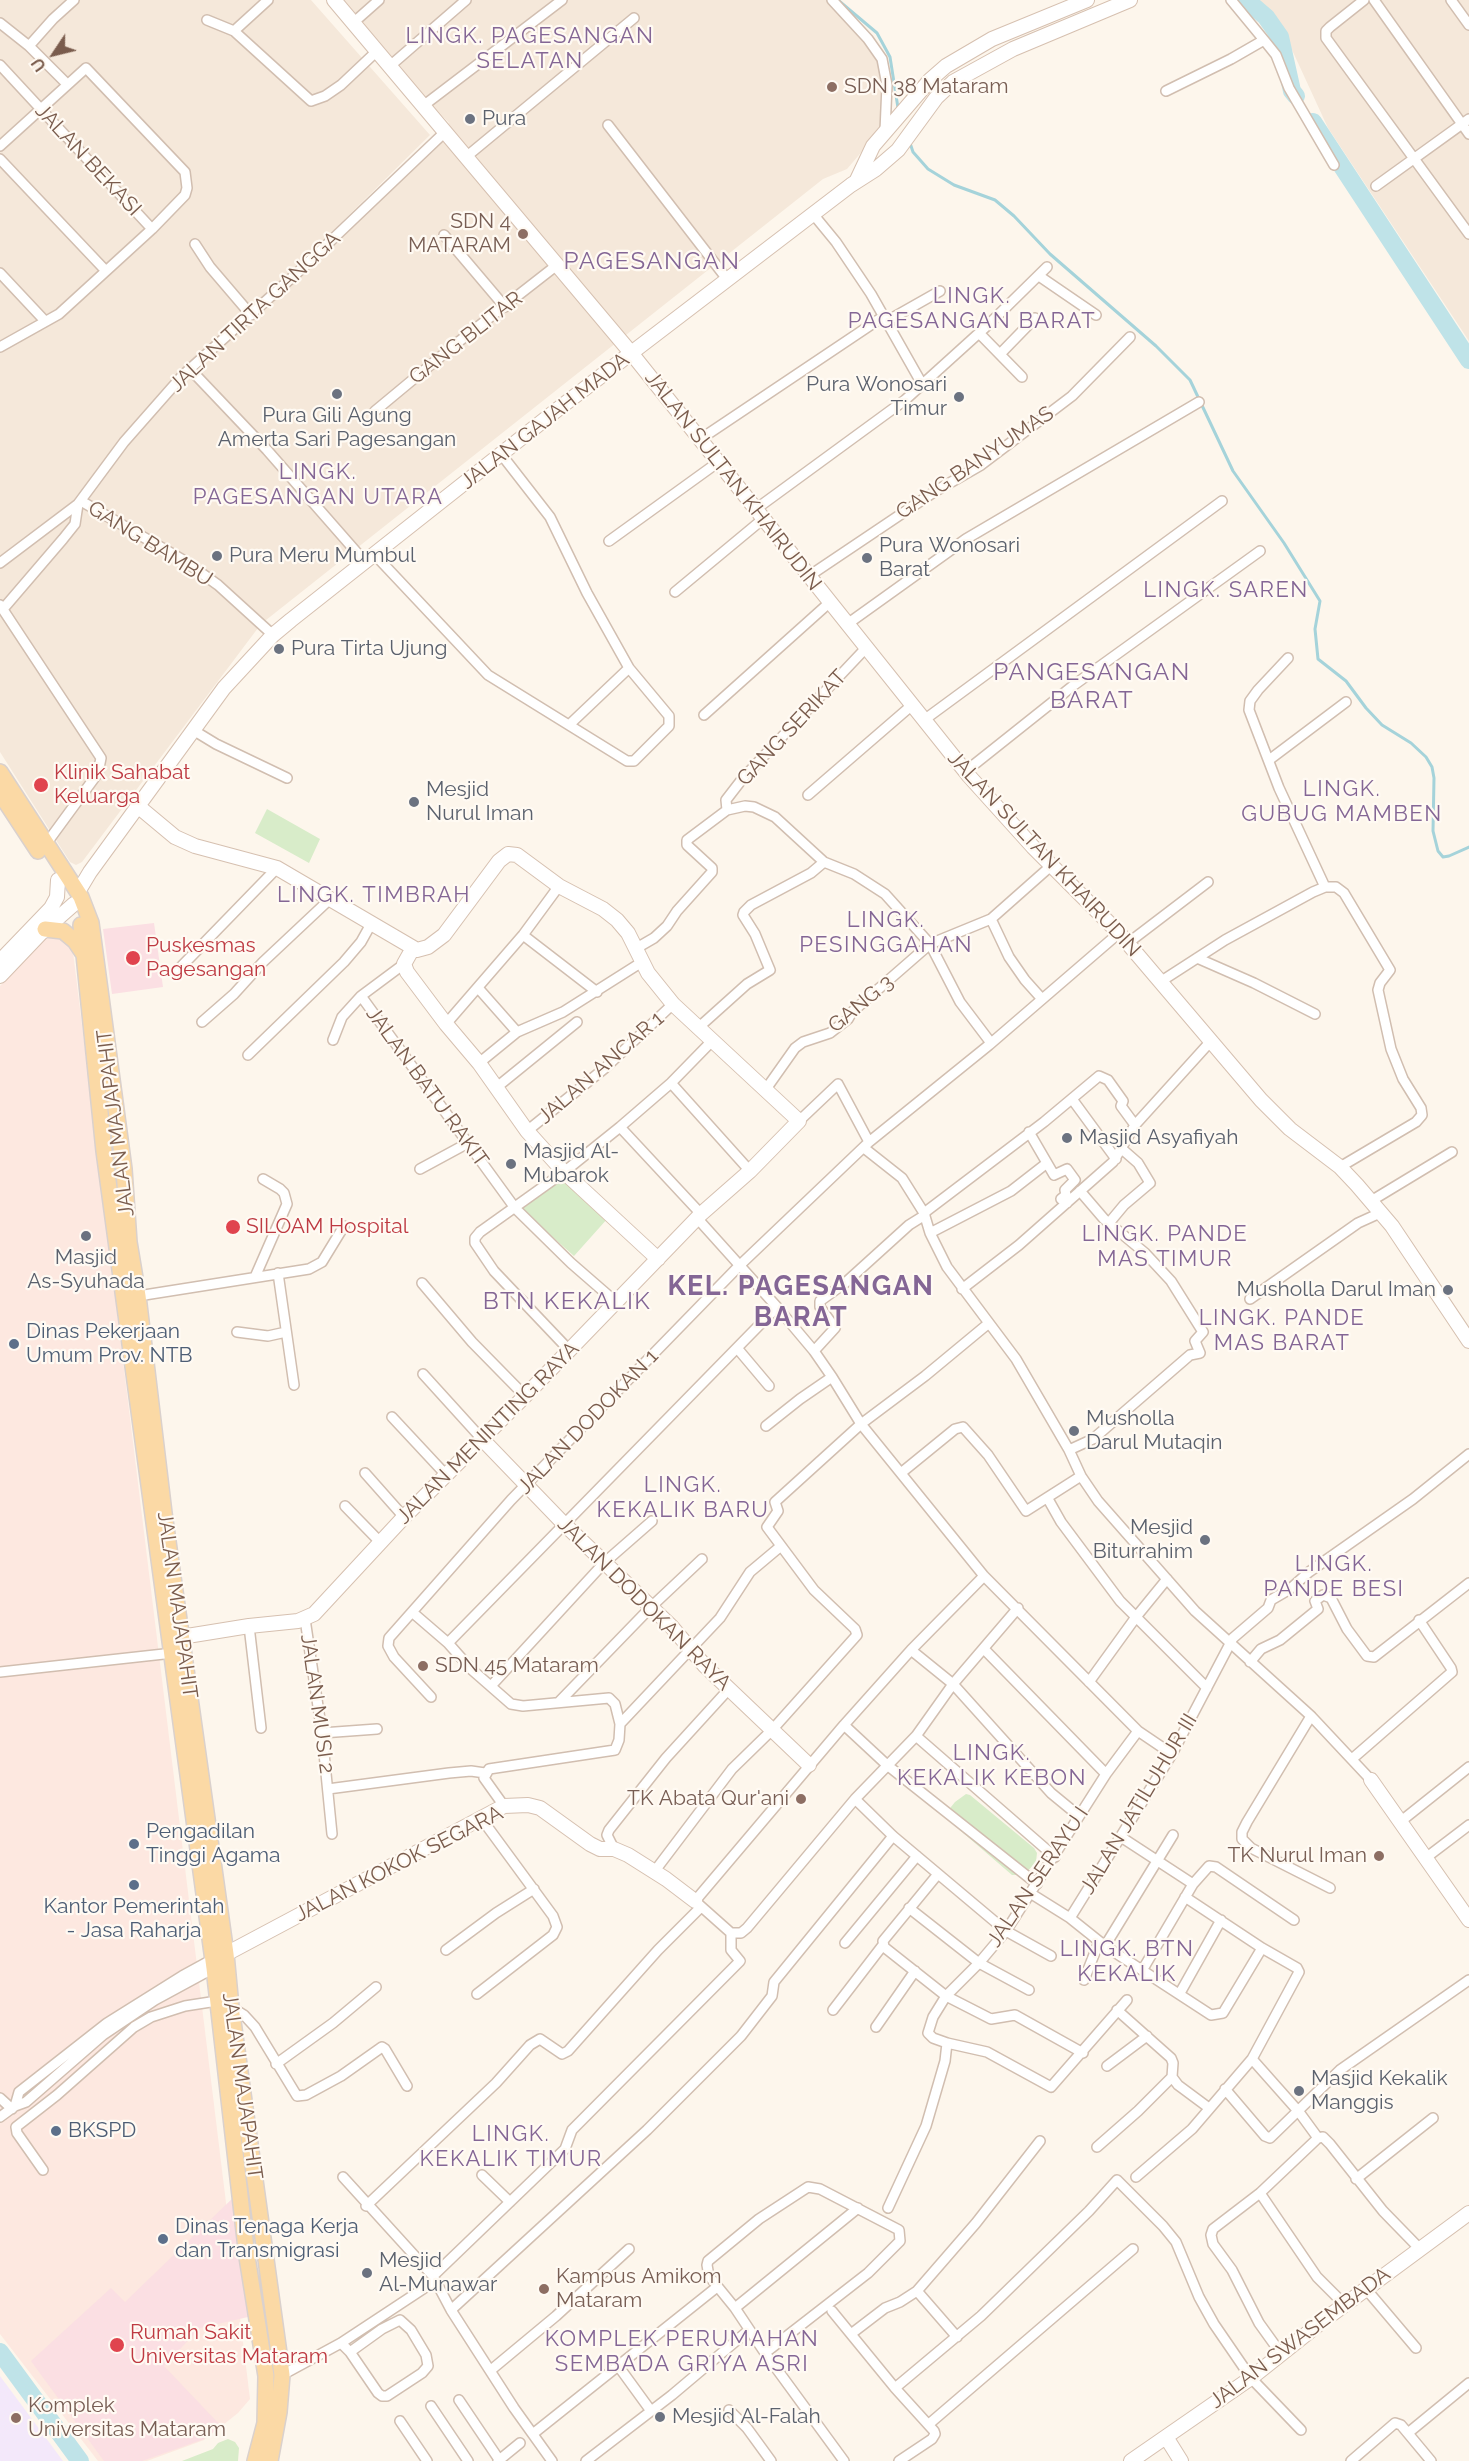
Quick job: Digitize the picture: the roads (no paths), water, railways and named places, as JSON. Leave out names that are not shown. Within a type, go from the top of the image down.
[{"type":"main road","name":"JALAN MAJAPAHIT","points":[[0,772],[46,844],[74,897],[91,923],[124,1169],[129,1242],[138,1296],[137,1336]]},
{"type":"main road","name":"JALAN MAJAPAHIT","points":[[0,794],[58,880],[74,897],[82,926],[104,1151],[137,1336],[173,1653],[186,1714]]},
{"type":"main road","points":[[43,927],[69,934],[85,956]]},
{"type":"main road","name":"JALAN MAJAPAHIT","points":[[140,1364],[182,1637],[186,1714],[224,2004],[282,2375],[279,2412],[270,2461]]},
{"type":"main road","name":"JALAN MAJAPAHIT","points":[[224,2004],[256,2312],[266,2376],[265,2423],[255,2461]]},
{"type":"main road","points":[[256,2312],[273,2312]]},
{"type":"street","points":[[29,46],[74,0]]},
{"type":"street","points":[[234,31],[268,0]]},
{"type":"street","name":"JALAN SULTAN KHAIRUDIN","points":[[334,0],[632,354],[865,649],[999,811],[1123,938],[1282,1122],[1341,1167],[1409,1250],[1469,1341]]},
{"type":"street","points":[[353,23],[379,0]]},
{"type":"street","points":[[390,66],[466,0]]},
{"type":"street","points":[[423,106],[562,0]]},
{"type":"street","points":[[832,0],[868,39],[882,59],[887,85],[885,131]]},
{"type":"street","name":"JALAN GAJAH MADA","points":[[857,180],[865,160],[885,131],[930,80],[946,66],[964,54],[1009,32],[1087,0]]},
{"type":"street","name":"JALAN GAJAH MADA","points":[[43,927],[74,897],[224,688],[273,635],[727,279],[857,180],[876,169],[898,150],[936,98],[953,82],[1013,49],[1130,0]]},
{"type":"street","points":[[1231,0],[1276,55],[1292,94],[1334,165]]},
{"type":"street","points":[[1364,0],[1330,27],[1326,31],[1326,38],[1469,234]]},
{"type":"street","points":[[1374,0],[1465,121],[1469,134]]},
{"type":"street","points":[[1451,0],[1469,25]]},
{"type":"street","points":[[466,157],[634,18]]},
{"type":"street","points":[[207,20],[234,31],[311,101],[326,96],[341,86],[377,51]]},
{"type":"street","points":[[0,23],[29,46],[67,84]]},
{"type":"street","points":[[1009,32],[1013,49]]},
{"type":"street","points":[[1166,91],[1232,59],[1264,40]]},
{"type":"street","name":"JALAN BEKASI","points":[[0,65],[152,229]]},
{"type":"street","points":[[0,146],[83,68],[91,70],[185,172],[187,189],[185,195],[152,229],[58,314],[0,347]]},
{"type":"street","points":[[1376,186],[1465,121]]},
{"type":"street","points":[[608,125],[727,279]]},
{"type":"street","name":"JALAN TIRTA GANGGA","points":[[80,502],[124,442],[190,369],[251,315],[445,132]]},
{"type":"street","points":[[0,159],[106,271]]},
{"type":"street","points":[[813,214],[836,242],[886,318],[922,384]]},
{"type":"street","points":[[444,235],[506,308]]},
{"type":"street","points":[[195,244],[210,267],[251,315]]},
{"type":"street","name":"GANG BLITAR","points":[[375,411],[557,266]]},
{"type":"street","points":[[675,592],[760,514],[905,400],[1047,267]]},
{"type":"street","points":[[0,273],[45,321]]},
{"type":"street","points":[[1039,276],[1096,315]]},
{"type":"street","points":[[699,440],[886,318],[940,291]]},
{"type":"street","points":[[1001,353],[1035,318]]},
{"type":"street","points":[[979,333],[1022,377]]},
{"type":"street","name":"GANG BANYUMAS","points":[[809,576],[934,492],[981,465],[1072,396],[1130,337]]},
{"type":"street","points":[[190,369],[370,559],[488,675],[627,761],[634,761],[669,726],[669,716],[629,668],[550,517],[501,454]]},
{"type":"street","points":[[846,625],[966,539],[1199,402]]},
{"type":"street","points":[[609,541],[717,463]]},
{"type":"street","points":[[924,720],[1222,501]]},
{"type":"street","points":[[0,563],[80,502]]},
{"type":"street","points":[[46,844],[98,773],[101,758],[1,607],[75,524],[80,502]]},
{"type":"street","name":"GANG BAMBU","points":[[80,502],[183,560],[218,585],[273,635]]},
{"type":"street","points":[[966,771],[1074,685],[1260,551]]},
{"type":"street","points":[[704,716],[829,603]]},
{"type":"street","name":"GANG SERIKAT","points":[[727,810],[726,800],[743,778],[865,649]]},
{"type":"street","points":[[1288,658],[1250,701],[1249,710],[1279,788],[1325,887]]},
{"type":"street","points":[[569,725],[629,668]]},
{"type":"street","points":[[1269,760],[1346,702]]},
{"type":"street","points":[[808,795],[911,706]]},
{"type":"street","points":[[193,730],[216,744],[287,778]]},
{"type":"street","points":[[635,949],[654,938],[667,926],[677,911],[712,872],[712,868],[687,845],[687,840],[727,810],[745,806],[754,807],[775,817],[824,862],[854,874],[885,894],[930,944],[960,1002],[992,1042]]},
{"type":"street","points":[[139,807],[169,833],[184,842],[277,868],[413,948],[422,950],[444,935],[499,861],[513,854],[523,858],[560,886],[610,914],[628,933],[648,973],[673,1004],[800,1121]]},
{"type":"street","points":[[698,1028],[747,984],[770,970],[755,934],[743,915],[744,912],[811,873],[824,862]]},
{"type":"street","name":"GANG 3","points":[[766,1089],[795,1048],[803,1042],[830,1033],[930,944],[991,920],[1053,865]]},
{"type":"street","points":[[174,975],[277,868]]},
{"type":"street","points":[[0,976],[43,927],[57,897],[58,880]]},
{"type":"street","name":"JALAN DODOKAN 1","points":[[431,1697],[394,1657],[388,1644],[389,1638],[511,1500],[739,1266],[866,1145],[1042,999],[1123,938],[1208,882]]},
{"type":"street","points":[[446,1024],[524,935],[560,886]]},
{"type":"street","points":[[1160,981],[1252,925],[1325,887],[1336,887],[1344,893],[1390,970],[1380,983],[1378,990],[1391,1049],[1403,1079],[1422,1111],[1422,1115],[1416,1122],[1341,1167]]},
{"type":"street","points":[[202,1022],[234,994],[263,962],[329,900]]},
{"type":"street","points":[[991,920],[1009,957],[1042,999]]},
{"type":"street","points":[[248,1055],[354,952],[371,924]]},
{"type":"street","points":[[0,961],[43,927]]},
{"type":"street","points":[[524,935],[597,992]]},
{"type":"street","name":"JALAN BATU RAKIT","points":[[413,948],[404,964],[361,996],[515,1208],[571,1263],[617,1303]]},
{"type":"street","points":[[1197,958],[1254,982],[1315,1014]]},
{"type":"street","points":[[479,1063],[517,1032],[563,1012],[642,962]]},
{"type":"street","points":[[404,964],[446,1024],[497,1087],[527,1131],[564,1172],[658,1259]]},
{"type":"street","points":[[478,989],[517,1032]]},
{"type":"street","points":[[333,1040],[342,1017],[361,996]]},
{"type":"street","name":"JALAN ANCAR 1","points":[[527,1131],[605,1068],[673,1004]]},
{"type":"street","points":[[497,1087],[577,1022]]},
{"type":"street","points":[[569,1350],[494,1271],[475,1243],[475,1238],[620,1127],[671,1083],[712,1041]]},
{"type":"street","points":[[962,1289],[1019,1245],[1114,1160],[1135,1125],[1211,1041]]},
{"type":"street","points":[[813,1351],[836,1328],[820,1307],[820,1301],[844,1283],[909,1225],[1098,1077],[1105,1077],[1123,1101],[1121,1106],[1135,1125]]},
{"type":"street","points":[[671,1083],[750,1171]]},
{"type":"street","name":"JALAN MENINTING RAYA","points":[[305,1619],[325,1603],[404,1517],[617,1303],[699,1216],[750,1171],[838,1084],[866,1145]]},
{"type":"street","points":[[1072,1099],[1114,1160]]},
{"type":"street","points":[[620,1127],[813,1351],[861,1424],[984,1576],[1137,1731],[1172,1754]]},
{"type":"street","points":[[1029,1132],[1054,1175],[1067,1169],[1075,1180],[1065,1190],[1066,1195],[1061,1199],[1067,1203]]},
{"type":"street","points":[[420,1169],[468,1143]]},
{"type":"street","points":[[866,1145],[902,1178],[925,1214],[930,1233],[947,1267],[1027,1376],[1081,1476],[1098,1501],[1195,1611],[1311,1716],[1371,1780],[1469,1920]]},
{"type":"street","points":[[1109,1223],[1124,1205],[1150,1183],[1138,1163],[1122,1149]]},
{"type":"street","points":[[1250,1299],[1358,1223],[1375,1207],[1452,1152]]},
{"type":"street","points":[[930,1233],[1011,1191],[1047,1163]]},
{"type":"street","points":[[255,1277],[287,1204],[284,1193],[263,1179]]},
{"type":"street","points":[[1069,1450],[1092,1439],[1191,1355],[1200,1353],[1195,1341],[1203,1332],[1171,1281],[1145,1253],[1109,1223],[1080,1191]]},
{"type":"street","points":[[138,1296],[309,1269],[322,1262],[344,1226]]},
{"type":"street","points":[[278,1273],[294,1384]]},
{"type":"street","points":[[422,1283],[472,1342],[525,1396]]},
{"type":"street","points":[[448,1643],[777,1307]]},
{"type":"street","points":[[654,1872],[732,1769],[772,1730],[812,1683],[855,1639],[856,1630],[814,1590],[766,1526],[778,1512],[775,1502],[861,1424],[925,1376],[989,1323]]},
{"type":"street","points":[[237,1332],[268,1336],[286,1332]]},
{"type":"street","points":[[737,1348],[769,1386]]},
{"type":"street","points":[[423,1374],[482,1439]]},
{"type":"street","points":[[766,1426],[832,1377]]},
{"type":"street","points":[[392,1418],[447,1476]]},
{"type":"street","points":[[901,1473],[955,1429],[963,1427],[988,1455],[1024,1510],[1030,1511],[1081,1476]]},
{"type":"street","name":"JALAN DODOKAN RAYA","points":[[482,1439],[563,1523],[671,1626],[728,1690],[809,1765]]},
{"type":"street","points":[[1230,1643],[1268,1608],[1271,1600],[1290,1589],[1309,1572],[1413,1499],[1469,1454]]},
{"type":"street","points":[[365,1473],[404,1517]]},
{"type":"street","points":[[1048,1499],[1104,1581],[1136,1617],[1207,1688]]},
{"type":"street","points":[[345,1506],[381,1543]]},
{"type":"street","points":[[491,1686],[604,1563],[652,1521]]},
{"type":"street","points":[[620,1724],[720,1618],[750,1572],[781,1545]]},
{"type":"street","points":[[559,1702],[651,1607],[702,1559]]},
{"type":"street","points":[[366,2206],[496,2083],[530,2045],[540,2039],[562,2054],[568,2051],[698,1904],[809,1765],[844,1725],[911,1650],[984,1576]]},
{"type":"street","points":[[1089,1682],[1136,1617],[1167,1580]]},
{"type":"street","points":[[1250,1662],[1261,1649],[1280,1640],[1318,1609],[1315,1601],[1323,1595],[1331,1598],[1347,1629],[1370,1657],[1378,1655],[1469,1582]]},
{"type":"street","points":[[698,1904],[731,1933],[741,1933],[754,1922],[855,1799],[916,1736],[953,1684],[1018,1608]]},
{"type":"street","points":[[328,1789],[450,1773],[487,1771],[536,1761],[606,1753],[617,1747],[620,1724],[615,1704],[609,1698],[516,1705],[503,1698],[471,1669],[448,1643],[412,1612]]},
{"type":"street","points":[[182,1637],[305,1619]]},
{"type":"street","name":"JALAN MUSI 2","points":[[305,1619],[322,1733],[332,1834]]},
{"type":"street","points":[[1352,1759],[1452,1671],[1419,1620]]},
{"type":"street","points":[[249,1626],[261,1728]]},
{"type":"street","name":"JALAN JATILUHUR III","points":[[1070,1918],[1172,1754],[1230,1643]]},
{"type":"street","points":[[984,1648],[1106,1774]]},
{"type":"street","points":[[911,1650],[953,1684],[1051,1793],[1079,1816]]},
{"type":"street","points":[[0,1672],[173,1653]]},
{"type":"street","points":[[614,1849],[607,1835],[609,1830],[666,1758],[728,1690]]},
{"type":"street","points":[[1311,1716],[1270,1782],[1241,1836],[1251,1848],[1330,1888]]},
{"type":"street","points":[[844,1725],[888,1765],[1037,1884]]},
{"type":"street","points":[[322,1733],[377,1729]]},
{"type":"street","name":"JALAN SERAYU I","points":[[947,2043],[929,2035],[928,2030],[933,2017],[946,1996],[979,1963],[1006,1931],[1106,1774],[1137,1731]]},
{"type":"street","points":[[916,1736],[1055,1857]]},
{"type":"street","points":[[1400,1822],[1469,1767]]},
{"type":"street","points":[[487,1771],[484,1778],[487,1785],[504,1806]]},
{"type":"street","points":[[855,1799],[893,1836],[1006,1931],[1051,1956]]},
{"type":"street","name":"JALAN KOKOK SEGARA","points":[[218,1961],[504,1806],[528,1805],[540,1808],[590,1844],[600,1849],[614,1849],[628,1855],[698,1904]]},
{"type":"street","points":[[477,1994],[553,1935],[556,1930],[556,1923],[534,1889],[481,1818]]},
{"type":"street","points":[[1426,1857],[1469,1825]]},
{"type":"street","points":[[1084,1980],[1102,1944],[1173,1835]]},
{"type":"street","points":[[451,2310],[647,2130],[741,2036],[772,1996],[774,1982],[893,1836]]},
{"type":"street","points":[[1120,1837],[1193,1884]]},
{"type":"street","points":[[845,1943],[917,1856]]},
{"type":"street","points":[[1143,1969],[1193,1884],[1209,1866],[1216,1867],[1294,1920]]},
{"type":"street","points":[[833,2010],[883,1945],[883,1941],[938,1874]]},
{"type":"street","points":[[446,1950],[496,1913],[534,1889]]},
{"type":"street","points":[[1030,1893],[1070,1918],[1102,1944],[1211,2015],[1223,2013],[1262,1948]]},
{"type":"street","points":[[1136,2177],[1192,2129],[1252,2059],[1299,1972],[1297,1968],[1262,1948],[1185,1897]]},
{"type":"street","points":[[909,1908],[979,1963],[1029,1990]]},
{"type":"street","points":[[1180,1993],[1221,1920]]},
{"type":"street","points":[[282,2375],[342,2343],[434,2279],[565,2149],[570,2132],[740,1961],[731,1950],[731,1933]]},
{"type":"street","points":[[883,1945],[946,1996],[991,2019],[1015,2015],[1083,2053]]},
{"type":"street","points":[[0,2117],[13,2107],[26,2102],[103,2036],[154,2000],[218,1961]]},
{"type":"street","points":[[876,2027],[915,1971]]},
{"type":"street","points":[[1225,2089],[1268,2138],[1299,2112],[1340,2070],[1469,1980]]},
{"type":"street","points":[[276,2064],[333,2023],[376,1987]]},
{"type":"street","points":[[888,2208],[926,2126],[945,2061],[947,2043],[987,2052],[1050,2087],[1083,2053],[1127,2000]]},
{"type":"street","points":[[43,2170],[17,2133],[16,2127],[57,2095],[134,2027],[151,2018],[185,2006],[224,2004],[249,2020],[294,2094],[302,2097],[341,2076],[384,2048],[407,2086]]},
{"type":"street","points":[[1097,2147],[1172,2078],[1171,2058],[1117,2010]]},
{"type":"street","points":[[1107,2066],[1147,2036]]},
{"type":"street","points":[[1252,2059],[1299,2112],[1318,2138]]},
{"type":"street","points":[[1172,2078],[1209,2108]]},
{"type":"street","points":[[0,2098],[13,2107]]},
{"type":"street","points":[[1356,2179],[1433,2118]]},
{"type":"street","points":[[1282,2355],[1259,2323],[1232,2270],[1211,2239],[1213,2229],[1260,2193],[1318,2138],[1323,2137],[1330,2144],[1383,2211],[1420,2249]]},
{"type":"street","points":[[851,2334],[885,2308],[900,2302],[917,2290],[976,2223],[1040,2141]]},
{"type":"street","points":[[482,2175],[510,2202]]},
{"type":"street","points":[[343,2177],[366,2206],[434,2279],[451,2310],[514,2408],[552,2461]]},
{"type":"street","points":[[895,2388],[957,2337],[1089,2211],[1117,2180],[1176,2242],[1199,2298],[1214,2324],[1251,2378],[1301,2430]]},
{"type":"street","points":[[765,2352],[868,2273],[900,2241],[900,2232],[820,2188],[804,2188],[759,2219],[708,2261],[707,2265],[709,2276],[735,2308],[749,2330],[844,2461]]},
{"type":"street","points":[[1260,2193],[1317,2277],[1345,2305]]},
{"type":"street","points":[[735,2308],[858,2208]]},
{"type":"street","name":"JALAN SWASEMBADA","points":[[1131,2461],[1251,2378],[1469,2213]]},
{"type":"street","points":[[491,2370],[556,2316],[629,2249]]},
{"type":"street","points":[[929,2424],[1133,2249]]},
{"type":"street","points":[[534,2433],[717,2287]]},
{"type":"street","points":[[1366,2289],[1416,2348]]},
{"type":"street","points":[[917,2290],[957,2337]]},
{"type":"street","points":[[832,2312],[895,2388],[929,2424],[935,2434],[932,2439],[899,2461]]},
{"type":"street","points":[[342,2343],[382,2396],[387,2396],[422,2373],[428,2366],[426,2355],[411,2330],[400,2320],[394,2320],[350,2352]]},
{"type":"street","points":[[586,2461],[749,2330]]},
{"type":"street","points":[[619,2367],[651,2411]]},
{"type":"street","points":[[1408,2433],[1469,2384]]},
{"type":"street","points":[[459,2400],[499,2461],[520,2443]]},
{"type":"street","points":[[431,2406],[468,2461]]},
{"type":"street","points":[[729,2410],[747,2428],[771,2461]]},
{"type":"street","points":[[400,2421],[428,2461]]},
{"type":"street","points":[[1351,2461],[1395,2423],[1401,2425],[1431,2461]]},
{"type":"street","points":[[1166,2437],[1181,2461]]},
{"type":"waterway","points":[[838,0],[877,33],[890,57],[898,108]]},
{"type":"waterway","points":[[1246,0],[1266,17],[1280,37],[1292,91],[1296,96]]},
{"type":"waterway","points":[[1313,122],[1469,360]]},
{"type":"waterway","points":[[910,143],[913,152],[928,169],[954,185],[995,200],[1014,216],[1050,254],[1156,346],[1190,380],[1233,471],[1284,543],[1320,601],[1315,629],[1318,659],[1346,681],[1382,725],[1411,743],[1426,757],[1432,767],[1434,778],[1433,831],[1438,851],[1443,857],[1469,847]]},
{"type":"waterway","points":[[0,2352],[80,2461]]},
{"type":"place","name":"SDN 38 Mataram","points":[[832,87]]},
{"type":"place","name":"Pura","points":[[470,119]]},
{"type":"place","name":"SDN 4 MATARAM","points":[[523,234]]},
{"type":"place","name":"Pura Gili Agung Amerta Sari Pagesangan","points":[[337,394]]},
{"type":"place","name":"Pura Wonosari Timur","points":[[959,397]]},
{"type":"place","name":"Pura Meru Mumbul","points":[[217,556]]},
{"type":"place","name":"Pura Wonosari Barat","points":[[867,558]]},
{"type":"place","name":"Pura Tirta Ujung","points":[[279,649]]},
{"type":"place","name":"Klinik Sahabat Keluarga","points":[[41,785]]},
{"type":"place","name":"Mesjid Nurul Iman","points":[[414,802]]},
{"type":"place","name":"Puskesmas Pagesangan","points":[[133,958]]},
{"type":"place","name":"Masjid Asyafiyah","points":[[1067,1138]]},
{"type":"place","name":"Masjid Al- Mubarok","points":[[511,1164]]},
{"type":"place","name":"SILOAM Hospital","points":[[233,1227]]},
{"type":"place","name":"Masjid As-Syuhada","points":[[86,1236]]},
{"type":"place","name":"Musholla Darul Iman","points":[[1448,1290]]},
{"type":"place","name":"Dinas Pekerjaan Umum Prov. NTB","points":[[14,1344]]},
{"type":"place","name":"Musholla Darul Mutaqin","points":[[1074,1431]]},
{"type":"place","name":"Mesjid Biturrahim","points":[[1205,1540]]},
{"type":"place","name":"SDN 45 Mataram","points":[[423,1666]]},
{"type":"place","name":"TK Abata Qur'ani","points":[[801,1799]]},
{"type":"place","name":"Pengadilan Tinggi Agama","points":[[134,1844]]},
{"type":"place","name":"TK Nurul Iman","points":[[1379,1856]]},
{"type":"place","name":"Kantor Pemerintah - Jasa Raharja","points":[[134,1885]]},
{"type":"place","name":"Masjid Kekalik Manggis","points":[[1299,2091]]},
{"type":"place","name":"BKSPD","points":[[56,2131]]},
{"type":"place","name":"Dinas Tenaga Kerja dan Transmigrasi","points":[[163,2239]]},
{"type":"place","name":"Mesjid Al-Munawar","points":[[367,2273]]},
{"type":"place","name":"Kampus Amikom Mataram","points":[[544,2289]]},
{"type":"place","name":"Rumah Sakit Universitas Mataram","points":[[117,2345]]},
{"type":"place","name":"Mesjid Al-Falah","points":[[660,2417]]},
{"type":"place","name":"Komplek Universitas Mataram","points":[[16,2418]]},
{"type":"district","name":"LINGK. PAGESANGAN SELATAN","points":[[530,48]]},
{"type":"district","name":"PAGESANGAN","points":[[652,262]]},
{"type":"district","name":"LINGK. PAGESANGAN BARAT","points":[[972,308]]},
{"type":"district","name":"LINGK. PAGESANGAN UTARA","points":[[318,485]]},
{"type":"district","name":"LINGK. SAREN","points":[[1226,590]]},
{"type":"district","name":"PANGESANGAN BARAT","points":[[1092,687]]},
{"type":"district","name":"LINGK. GUBUG MAMBEN","points":[[1342,802]]},
{"type":"district","name":"LINGK. TIMBRAH","points":[[374,895]]},
{"type":"district","name":"LINGK. PESINGGAHAN","points":[[886,932]]},
{"type":"district","name":"LINGK. PANDE MAS TIMUR","points":[[1165,1246]]},
{"type":"district","name":"BTN KEKALIK","points":[[567,1302]]},
{"type":"district","name":"KEL. PAGESANGAN BARAT","points":[[801,1302]]},
{"type":"district","name":"LINGK. PANDE MAS BARAT","points":[[1282,1330]]},
{"type":"district","name":"LINGK. KEKALIK BARU","points":[[683,1498]]},
{"type":"district","name":"LINGK. PANDE BESI","points":[[1334,1577]]},
{"type":"district","name":"LINGK. KEKALIK KEBON","points":[[992,1766]]},
{"type":"district","name":"LINGK. BTN KEKALIK","points":[[1127,1962]]},
{"type":"district","name":"LINGK. KEKALIK TIMUR","points":[[511,2146]]},
{"type":"district","name":"KOMPLEK PERUMAHAN SEMBADA GRIYA ASRI","points":[[682,2352]]}]
